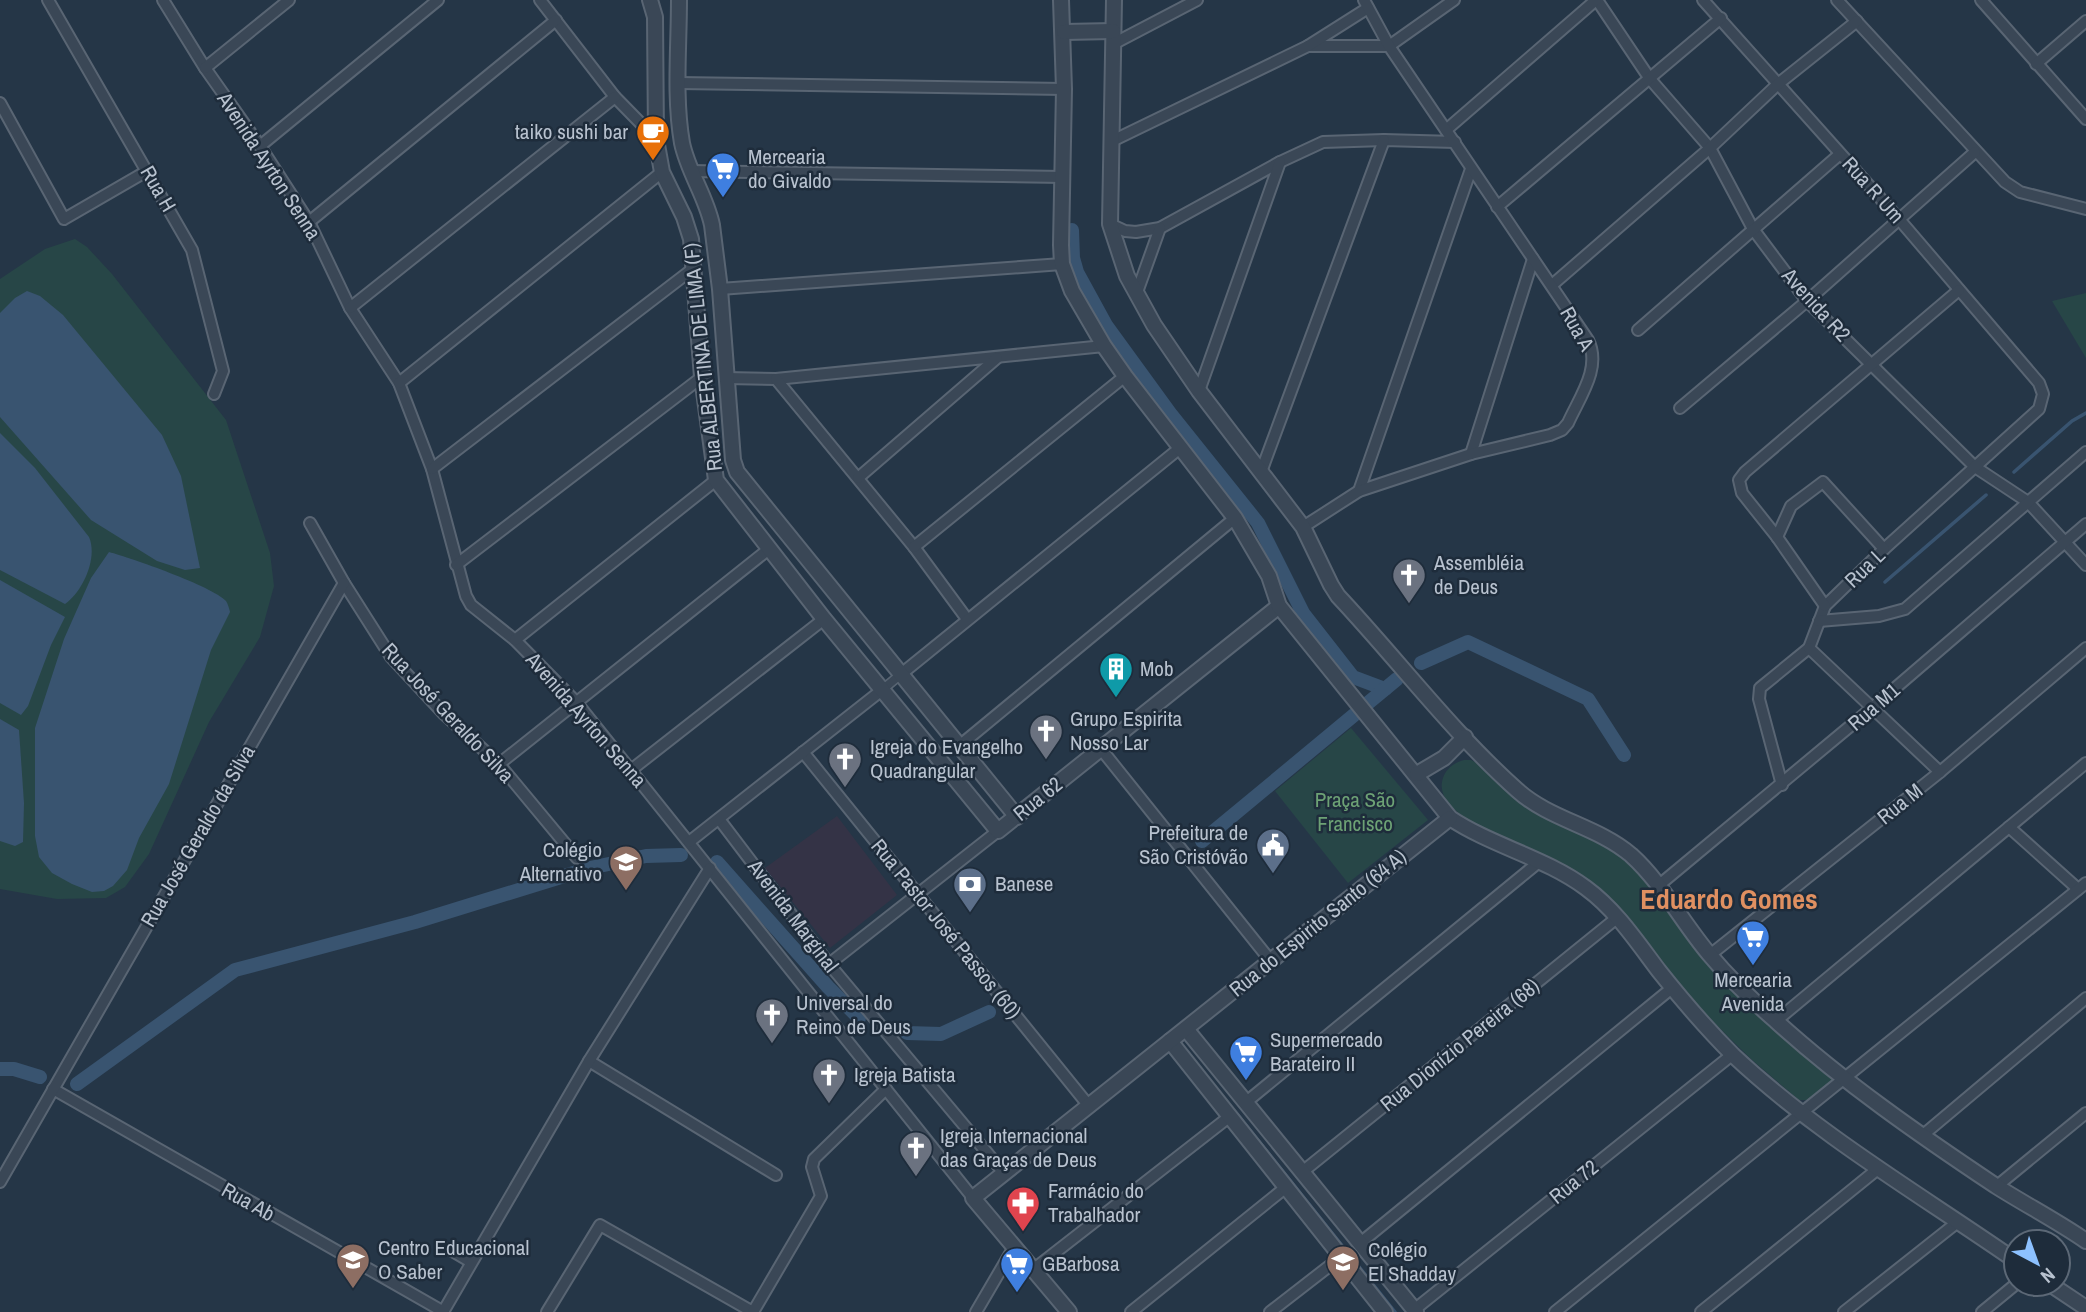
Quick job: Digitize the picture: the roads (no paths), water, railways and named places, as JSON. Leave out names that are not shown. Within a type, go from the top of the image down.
[{"type":"street","name":"Rua H","points":[[48,0],[194,255],[223,371],[214,394]]},
{"type":"street","name":"Avenida Ayrton Senna","points":[[163,0],[205,68],[309,222],[350,308],[399,383],[432,469],[463,592],[471,605],[515,640],[577,703],[973,1198],[1069,1312]]},
{"type":"street","points":[[205,68],[289,0]]},
{"type":"street","points":[[260,146],[438,0]]},
{"type":"street","points":[[540,0],[615,97],[656,139]]},
{"type":"street","name":"Rua ALBERTINA DE LIMA (F)","points":[[650,0],[655,17],[656,139],[662,172],[688,229],[694,268],[702,377],[716,481],[824,619],[998,831]]},
{"type":"street","points":[[679,0],[681,133],[690,171],[710,215],[720,289],[733,460],[737,472],[1017,817]]},
{"type":"street","points":[[1061,0],[1068,33],[1061,158],[1062,264],[1072,291],[1104,346],[1235,518],[1269,576],[1279,606],[1450,818],[1479,836],[1539,862],[1586,887],[1618,917],[1672,988],[1733,1054],[1802,1113],[2002,1251]]},
{"type":"street","points":[[1114,0],[1110,224],[1127,276],[1136,295],[1199,391],[1303,527],[1338,596],[1516,790],[1535,806],[1622,848],[1658,886],[1710,955],[1776,1021],[1923,1135],[1997,1186],[2084,1237]]},
{"type":"street","points":[[1068,33],[1088,32],[1113,38],[1197,0]]},
{"type":"street","points":[[1308,46],[1389,46],[1454,0]]},
{"type":"street","points":[[1446,130],[1597,0]]},
{"type":"street","name":"Avenida R2","points":[[1597,0],[1650,79],[1710,148],[1753,229],[1807,301],[1975,467],[2028,502],[2086,565]]},
{"type":"street","name":"Rua R Um","points":[[1703,0],[1898,218],[2039,383]]},
{"type":"street","points":[[1837,0],[2005,182],[2020,192],[2086,209]]},
{"type":"street","points":[[1981,0],[2086,119]]},
{"type":"street","points":[[1110,142],[1308,46],[1366,4]]},
{"type":"street","name":"Rua A","points":[[1303,527],[1359,491],[1471,454],[1562,430],[1591,373],[1594,352],[1552,285],[1389,46],[1366,4]]},
{"type":"street","points":[[1497,207],[1721,18]]},
{"type":"street","points":[[309,222],[556,20]]},
{"type":"street","points":[[1552,285],[1710,148],[1778,84],[1857,21]]},
{"type":"street","points":[[2035,64],[2086,21]]},
{"type":"street","points":[[679,83],[1064,89]]},
{"type":"street","points":[[350,308],[615,97]]},
{"type":"street","points":[[0,103],[64,219],[147,171]]},
{"type":"street","points":[[1261,472],[1384,140]]},
{"type":"street","points":[[1110,224],[1125,231],[1136,232],[1160,228],[1280,162],[1323,142],[1455,142]]},
{"type":"street","points":[[1681,408],[1975,152]]},
{"type":"street","points":[[1638,330],[1840,154]]},
{"type":"street","points":[[1199,391],[1280,162]]},
{"type":"street","points":[[1359,491],[1471,169]]},
{"type":"street","points":[[690,171],[1063,177]]},
{"type":"street","points":[[399,383],[662,172]]},
{"type":"street","points":[[1136,295],[1160,228]]},
{"type":"street","points":[[1471,454],[1532,258]]},
{"type":"street","points":[[720,289],[1062,264]]},
{"type":"street","points":[[432,469],[694,268]]},
{"type":"street","points":[[1825,606],[1777,537],[1742,494],[1739,480],[1870,364],[1959,290]]},
{"type":"street","points":[[726,379],[776,379],[1104,346]]},
{"type":"street","points":[[858,478],[997,358]]},
{"type":"street","points":[[914,548],[1125,376]]},
{"type":"street","points":[[456,565],[702,377]]},
{"type":"street","points":[[776,379],[914,548],[967,619]]},
{"type":"street","name":"Rua L","points":[[1809,648],[1825,606],[2039,409],[2043,394],[2039,383]]},
{"type":"street","points":[[689,842],[883,690],[1180,448]]},
{"type":"street","points":[[1819,621],[1879,616],[1905,609],[2086,452]]},
{"type":"street","points":[[515,640],[716,481]]},
{"type":"street","points":[[1777,537],[1791,506],[1824,482],[1884,549]]},
{"type":"street","points":[[958,747],[1235,518]]},
{"type":"street","name":"Rua José Geraldo Silva","points":[[310,523],[391,657],[443,713],[499,764],[577,858]]},
{"type":"street","name":"Rua M1","points":[[1658,886],[1782,785],[2086,524]]},
{"type":"street","points":[[499,764],[769,549]]},
{"type":"street","name":"Rua José Geraldo da Silva","points":[[0,1182],[344,583]]},
{"type":"street","name":"Rua 62","points":[[829,964],[1279,606]]},
{"type":"street","points":[[631,770],[824,619]]},
{"type":"street","points":[[1782,785],[1759,699],[1760,688],[1809,648],[1940,772]]},
{"type":"street","name":"Rua M","points":[[1710,955],[1940,772],[2086,648]]},
{"type":"street","points":[[1416,774],[1444,758],[1465,737]]},
{"type":"street","points":[[1101,750],[1270,960]]},
{"type":"street","name":"Rua Pastor José Passos (60)","points":[[803,752],[1089,1106]]},
{"type":"street","points":[[1776,1021],[2086,763]]},
{"type":"street","name":"Rua do Espirito Santo (64 A)","points":[[973,1198],[1450,818]]},
{"type":"street","name":"Avenida Marginal","points":[[719,820],[829,964],[1004,1173]]},
{"type":"street","points":[[1555,1312],[2082,886],[2009,827]]},
{"type":"street","points":[[1245,1103],[1539,862]]},
{"type":"street","points":[[444,1312],[589,1062],[710,868]]},
{"type":"street","name":"Rua Dionízio Pereira (68)","points":[[1301,1173],[1618,917]]},
{"type":"street","points":[[1359,1244],[1672,988]]},
{"type":"street","points":[[1923,1135],[2086,998]]},
{"type":"street","points":[[1186,1029],[1415,1311]]},
{"type":"street","points":[[1170,1041],[1385,1312]]},
{"type":"street","name":"Rua 72","points":[[1415,1311],[1733,1054]]},
{"type":"street","points":[[589,1062],[776,1175]]},
{"type":"street","name":"Rua Ab","points":[[53,1089],[444,1312]]},
{"type":"street","points":[[547,1312],[600,1225],[753,1312],[821,1196],[812,1167],[814,1159],[886,1089]]},
{"type":"street","points":[[1997,1186],[2086,1113]]},
{"type":"street","points":[[1034,1269],[1229,1118]]},
{"type":"street","points":[[1701,1312],[1878,1168]]},
{"type":"street","points":[[1131,1312],[1285,1188]]},
{"type":"street","points":[[1844,1312],[1959,1221]]},
{"type":"street","points":[[975,1312],[1014,1247]]},
{"type":"street","points":[[449,1249],[471,1262]]},
{"type":"street","points":[[1270,1312],[1341,1257]]},
{"type":"street","points":[[1368,1290],[1385,1276]]},
{"type":"street","points":[[1982,1312],[2002,1296]]},
{"type":"street","points":[[2071,1298],[2086,1308]]},
{"type":"waterway","points":[[1072,230],[1073,258],[1077,272],[1106,325],[1170,413],[1258,523],[1303,613],[1353,677],[1385,689]]},
{"type":"waterway","points":[[2014,472],[2072,421],[2086,413]]},
{"type":"waterway","points":[[1885,582],[1986,495]]},
{"type":"waterway","points":[[1421,663],[1468,642],[1588,699],[1624,755]]},
{"type":"waterway","points":[[1368,703],[1397,679]]},
{"type":"waterway","points":[[1202,841],[1354,715]]},
{"type":"waterway","points":[[77,1084],[235,970],[415,922],[590,868],[646,856],[681,855]]},
{"type":"waterway","points":[[717,862],[859,1018]]},
{"type":"waterway","points":[[907,1033],[941,1034],[989,1012]]},
{"type":"waterway","points":[[0,1069],[14,1069],[40,1077]]},
{"type":"waterway","points":[[1237,1114],[1395,1312]]},
{"type":"place","name":"taiko sushi bar","points":[[653,162]]},
{"type":"place","name":"Mercearia do Givaldo","points":[[723,199]]},
{"type":"place","name":"Assembléia de Deus","points":[[1409,605]]},
{"type":"place","name":"Mob","points":[[1116,699]]},
{"type":"place","name":"Grupo Espirita Nosso Lar","points":[[1046,761]]},
{"type":"place","name":"Igreja do Evangelho Quadrangular","points":[[845,789]]},
{"type":"place","name":"Prefeitura de São Cristóvão","points":[[1273,875]]},
{"type":"place","name":"Colégio Alternativo","points":[[626,892]]},
{"type":"place","name":"Banese","points":[[970,914]]},
{"type":"place","name":"Mercearia Avenida","points":[[1753,967]]},
{"type":"place","name":"Universal do Reino de Deus","points":[[772,1045]]},
{"type":"place","name":"Supermercado Barateiro II","points":[[1246,1082]]},
{"type":"place","name":"Igreja Batista","points":[[829,1105]]},
{"type":"place","name":"Igreja Internacional das Graças de Deus","points":[[916,1178]]},
{"type":"place","name":"Farmácio do Trabalhador","points":[[1023,1233]]},
{"type":"place","name":"Centro Educacional O Saber","points":[[353,1290]]},
{"type":"place","name":"Colégio El Shadday","points":[[1343,1292]]},
{"type":"place","name":"GBarbosa","points":[[1017,1294]]},
{"type":"district","name":"Eduardo Gomes","points":[[1729,899]]},
{"type":"park label","name":"Praça São Francisco","points":[[1355,812]]}]
